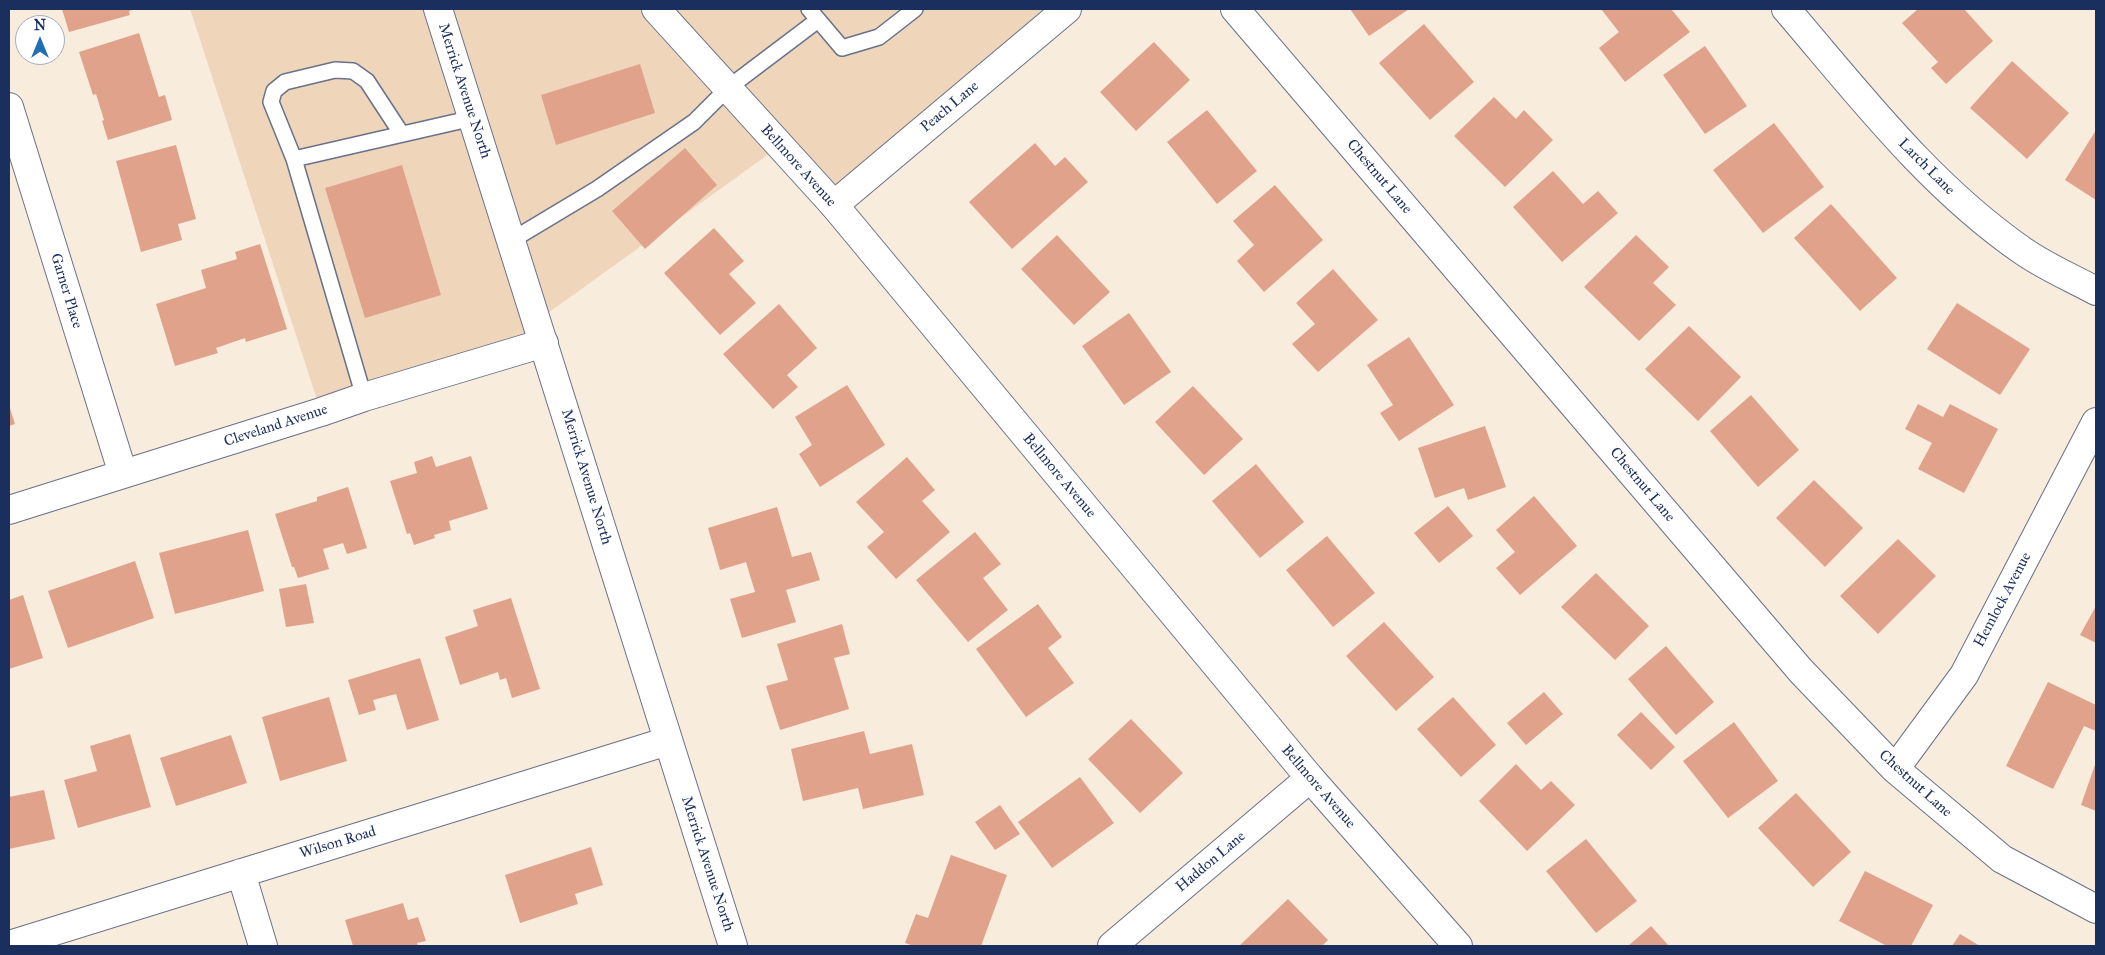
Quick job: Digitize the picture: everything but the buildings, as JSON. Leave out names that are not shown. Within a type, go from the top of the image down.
[{"type":"street","name":"Merrick Avenue North","points":[[438,9],[733,946]]},
{"type":"street","name":"Bellmore Avenue","points":[[656,9],[834,205],[1310,778],[1458,946]]},
{"type":"street","name":"Peach Lane","points":[[834,205],[1067,9]]},
{"type":"street","name":"Chestnut Lane","points":[[1235,9],[1801,671],[1895,769],[2002,859],[2096,909]]},
{"type":"street","name":"Larch Lane","points":[[1786,9],[1912,155],[1971,212],[2024,252],[2096,291]]},
{"type":"street","name":"Garner Place","points":[[9,107],[123,474]]},
{"type":"street","name":"Cleveland Avenue","points":[[9,510],[364,397],[544,343]]},
{"type":"street","name":"Hemlock Avenue","points":[[1895,769],[1964,675],[2096,422]]},
{"type":"street","name":"Wilson Road","points":[[9,945],[668,741]]},
{"type":"street","name":"Haddon Lane","points":[[1112,946],[1310,778]]},
{"type":"street","points":[[241,873],[263,946]]},
{"type":"lane","points":[[512,240],[597,189],[686,128],[728,88],[814,14],[842,48],[880,36],[915,9]]},
{"type":"lane","points":[[364,397],[294,159],[271,102],[274,91],[285,82],[334,70],[354,71],[367,82],[401,133]]},
{"type":"lane","points":[[294,159],[473,118]]},
{"type":"shaded area","points":[[190,9],[1067,9],[834,205],[780,146],[537,321],[544,343],[321,412]]}]
